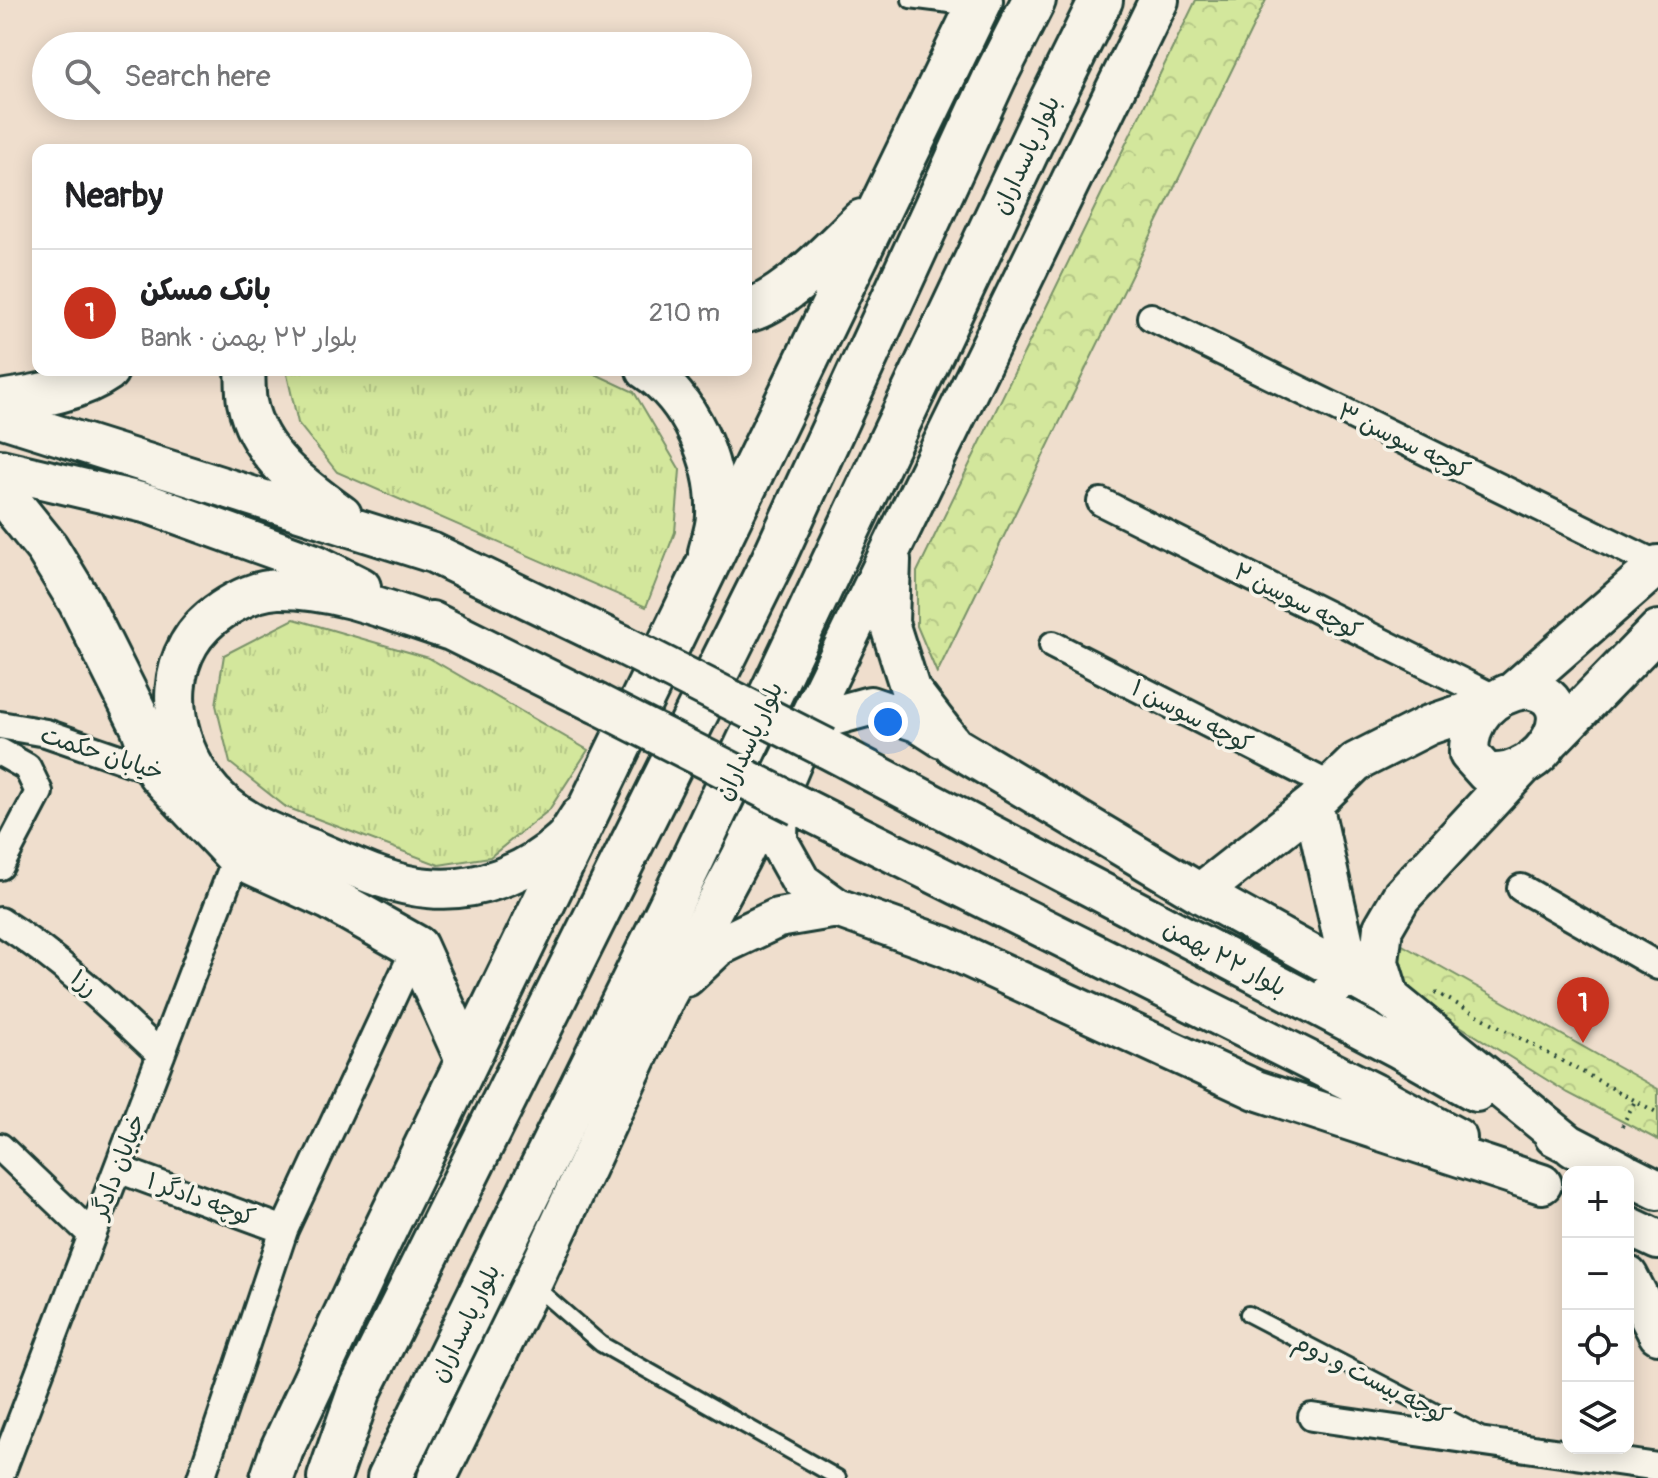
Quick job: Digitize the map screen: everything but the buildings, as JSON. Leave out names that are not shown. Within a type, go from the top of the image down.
[{"type":"main road","points":[[329,1478],[359,1392],[772,562],[995,77],[1034,0]]},
{"type":"main road","name":"بلوار پاسداران","points":[[389,1478],[691,863],[1101,0]]},
{"type":"main road","points":[[437,1478],[532,1284],[666,996],[740,859],[1159,0]]},
{"type":"main road","points":[[277,1464],[467,1060],[979,4]]},
{"type":"main road","points":[[995,77],[1050,103]]},
{"type":"main road","points":[[752,309],[810,271],[883,201]]},
{"type":"main road","points":[[0,402],[33,397],[98,376]]},
{"type":"main road","points":[[245,376],[247,403],[263,441],[290,476],[342,515],[433,553]]},
{"type":"main road","points":[[654,376],[682,406],[702,443],[713,481],[716,516],[703,571]]},
{"type":"main road","points":[[0,417],[433,553]]},
{"type":"main road","points":[[0,469],[149,504],[315,564],[1374,1093],[1555,1190]]},
{"type":"main road","points":[[0,493],[47,548],[80,602],[142,726],[159,773],[237,856],[331,899],[416,947],[467,1060]]},
{"type":"main road","points":[[891,549],[889,623],[910,689],[954,746]]},
{"type":"main road","name":"بلوار ۲۲ بهمن","points":[[433,553],[826,748],[1400,1049],[1611,1166]]},
{"type":"main road","points":[[1521,768],[1499,774],[1486,773],[1469,754],[1472,730],[1499,698],[1658,565]]},
{"type":"main road","points":[[454,632],[323,591],[275,589],[244,596],[216,614],[191,640],[179,664],[173,692],[184,748],[203,782],[236,813],[265,831],[378,876],[428,888],[464,887],[498,880],[532,863],[564,840],[599,788]]},
{"type":"main road","points":[[1390,998],[1379,962],[1383,928],[1401,897],[1521,768],[1537,758],[1658,630]]},
{"type":"main road","points":[[1200,893],[1322,795],[1356,762],[1429,725],[1499,698],[1538,691],[1556,709],[1556,722],[1548,743]]},
{"type":"main road","points":[[1555,1190],[1256,1090],[944,946],[837,908],[801,882],[778,841],[779,793],[796,753],[826,718],[870,706],[917,722],[1200,893],[1390,998],[1574,1148]]},
{"type":"main road","points":[[1306,1001],[1332,991],[1343,970],[1344,943],[1322,795]]},
{"type":"main road","points":[[666,996],[719,946],[778,918],[837,908]]},
{"type":"main road","points":[[1634,1178],[1658,1190]]},
{"type":"main road","points":[[1634,1229],[1658,1240]]},
{"type":"main road","points":[[1634,1288],[1658,1334]]},
{"type":"main road","points":[[277,1464],[359,1392]]},
{"type":"street","name":"کوچه سوسن ۳","points":[[1151,317],[1658,565]]},
{"type":"street","name":"کوچه سوسن ۲","points":[[1101,502],[1499,698]]},
{"type":"street","name":"کوچه سوسن ۱","points":[[1053,645],[1322,795]]},
{"type":"street","name":"خیابان حکمت","points":[[0,725],[46,733],[159,773],[203,782]]},
{"type":"street","points":[[0,752],[27,767],[39,792],[0,866]]},
{"type":"street","name":"خیابان دادگر","points":[[0,1476],[237,856]]},
{"type":"street","points":[[1521,888],[1658,966]]},
{"type":"street","name":"رز۱","points":[[0,921],[34,943],[96,992],[161,1055]]},
{"type":"street","points":[[201,1478],[284,1230],[416,947]]},
{"type":"street","points":[[0,1147],[92,1235]]},
{"type":"street","name":"کوچه دادگر ۱","points":[[118,1169],[284,1230]]},
{"type":"street","name":"کوچه بیست و دوم","points":[[1312,1417],[1658,1467]]},
{"type":"lane","points":[[910,0],[979,4]]},
{"type":"lane","points":[[532,1284],[601,1344],[838,1478]]},
{"type":"lane","name":"کوچه بیست و دوم","points":[[1248,1314],[1497,1444]]},
{"type":"path","points":[[1428,988],[1658,1113]]},
{"type":"path","points":[[1622,1126],[1635,1101]]},
{"type":"green space","points":[[1196,0],[1266,0],[937,673],[917,626],[917,572]]},
{"type":"green space","points":[[287,376],[600,376],[634,392],[680,470],[675,532],[646,607],[337,472],[298,423]]},
{"type":"green space","points":[[294,619],[429,658],[588,750],[549,810],[490,857],[439,865],[286,807],[230,763],[216,705],[224,655]]},
{"type":"green space","points":[[1399,943],[1658,1089],[1658,1140],[1568,1093],[1413,997],[1399,964]]},
{"type":"place","name":"بانک مسکن","points":[[1583,1043]]}]
